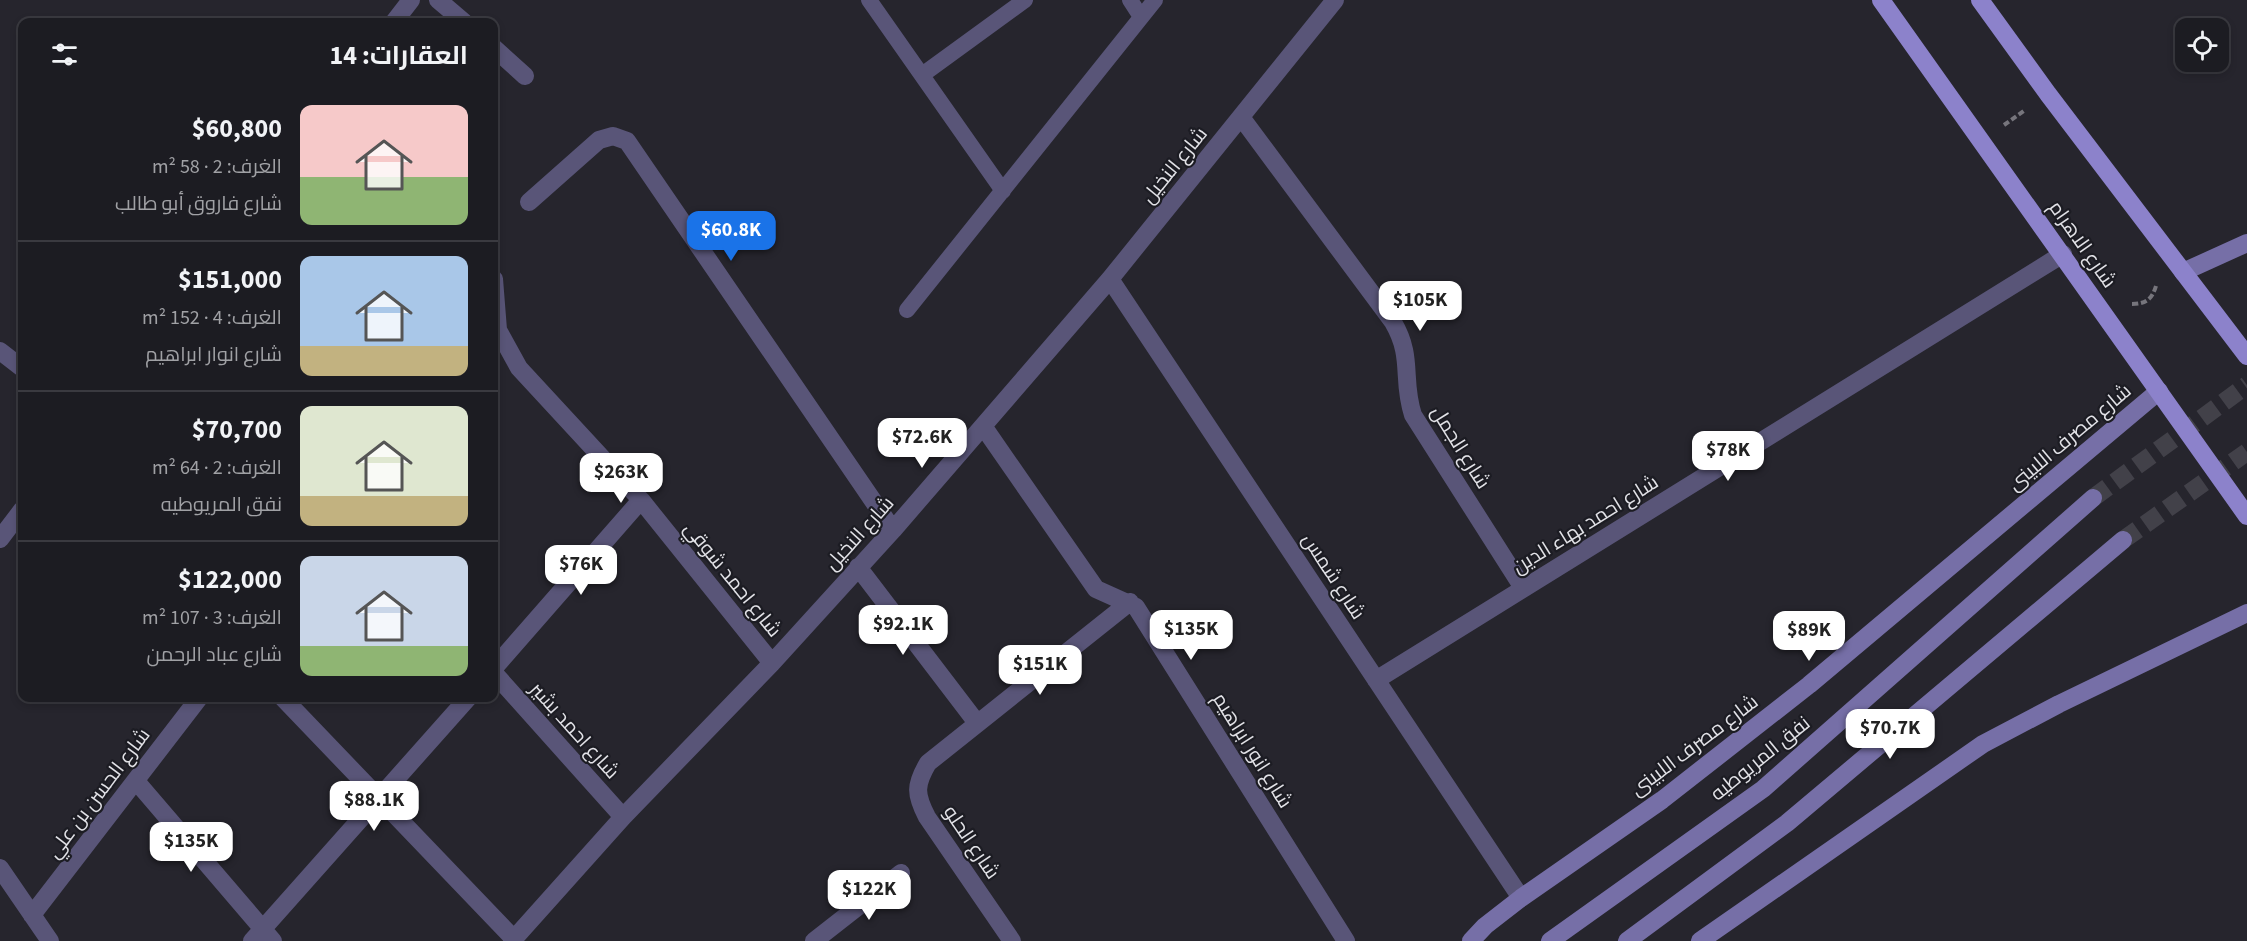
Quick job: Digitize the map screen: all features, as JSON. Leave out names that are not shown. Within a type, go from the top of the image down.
[{"type":"main road","name":"شارع الاهرام","points":[[1881,0],[2247,516]]},
{"type":"main road","points":[[1980,0],[2048,94],[2247,356]]},
{"type":"main road","points":[[2183,272],[2247,243]]},
{"type":"main road","name":"شارع مصرف اللبينى","points":[[1471,941],[1521,898],[1662,800],[1809,685],[2159,391]]},
{"type":"main road","name":"نفق المريوطيه","points":[[1550,941],[1763,789],[2093,498]]},
{"type":"main road","points":[[1627,941],[1787,823],[2123,540]]},
{"type":"main road","points":[[1700,941],[1983,744],[2059,704],[2247,613]]},
{"type":"street","points":[[397,18],[411,0]]},
{"type":"street","points":[[438,0],[459,18]]},
{"type":"street","name":"شارع النخيل","points":[[513,940],[623,817],[772,663],[893,530],[1110,279],[1335,0]]},
{"type":"street","points":[[498,52],[525,76]]},
{"type":"street","name":"شارع الجمل","points":[[1241,117],[1393,322],[1403,339],[1408,358],[1407,397],[1413,415],[1523,588]]},
{"type":"street","points":[[529,202],[599,140],[613,136],[627,141],[893,530]]},
{"type":"street","name":"شارع احمد بهاء الدين","points":[[1376,680],[2063,254]]},
{"type":"street","name":"شارع شمس","points":[[1110,279],[1521,898]]},
{"type":"street","name":"شارع احمد شوقي","points":[[498,334],[519,368],[641,500],[772,663]]},
{"type":"street","points":[[0,351],[18,365]]},
{"type":"street","points":[[983,426],[1096,590],[1109,597],[1130,602]]},
{"type":"street","points":[[498,663],[641,500]]},
{"type":"street","points":[[0,539],[18,515]]},
{"type":"street","points":[[858,567],[977,723],[1130,602]]},
{"type":"street","name":"شارع انور ابراهيم","points":[[1130,602],[1140,613],[1346,941]]},
{"type":"street","name":"شارع احمد بشير","points":[[498,678],[623,817]]},
{"type":"street","name":"شارع الحسن بن علي","points":[[32,915],[196,702]]},
{"type":"street","points":[[288,702],[513,940]]},
{"type":"street","points":[[136,781],[263,937],[464,702]]},
{"type":"street","name":"شارع الحلو","points":[[977,723],[928,763],[918,779],[918,799],[927,817],[1012,941]]},
{"type":"street","points":[[0,868],[50,941]]},
{"type":"street","points":[[814,941],[901,873]]},
{"type":"lane","points":[[869,0],[1003,191]]},
{"type":"lane","points":[[922,75],[1025,0]]},
{"type":"lane","points":[[1130,0],[1142,17]]},
{"type":"lane","points":[[907,310],[1155,0]]},
{"type":"path","points":[[1981,140],[2048,94]]},
{"type":"tunnel","points":[[2093,498],[2247,385]]},
{"type":"tunnel","points":[[2123,540],[2247,452]]}]
